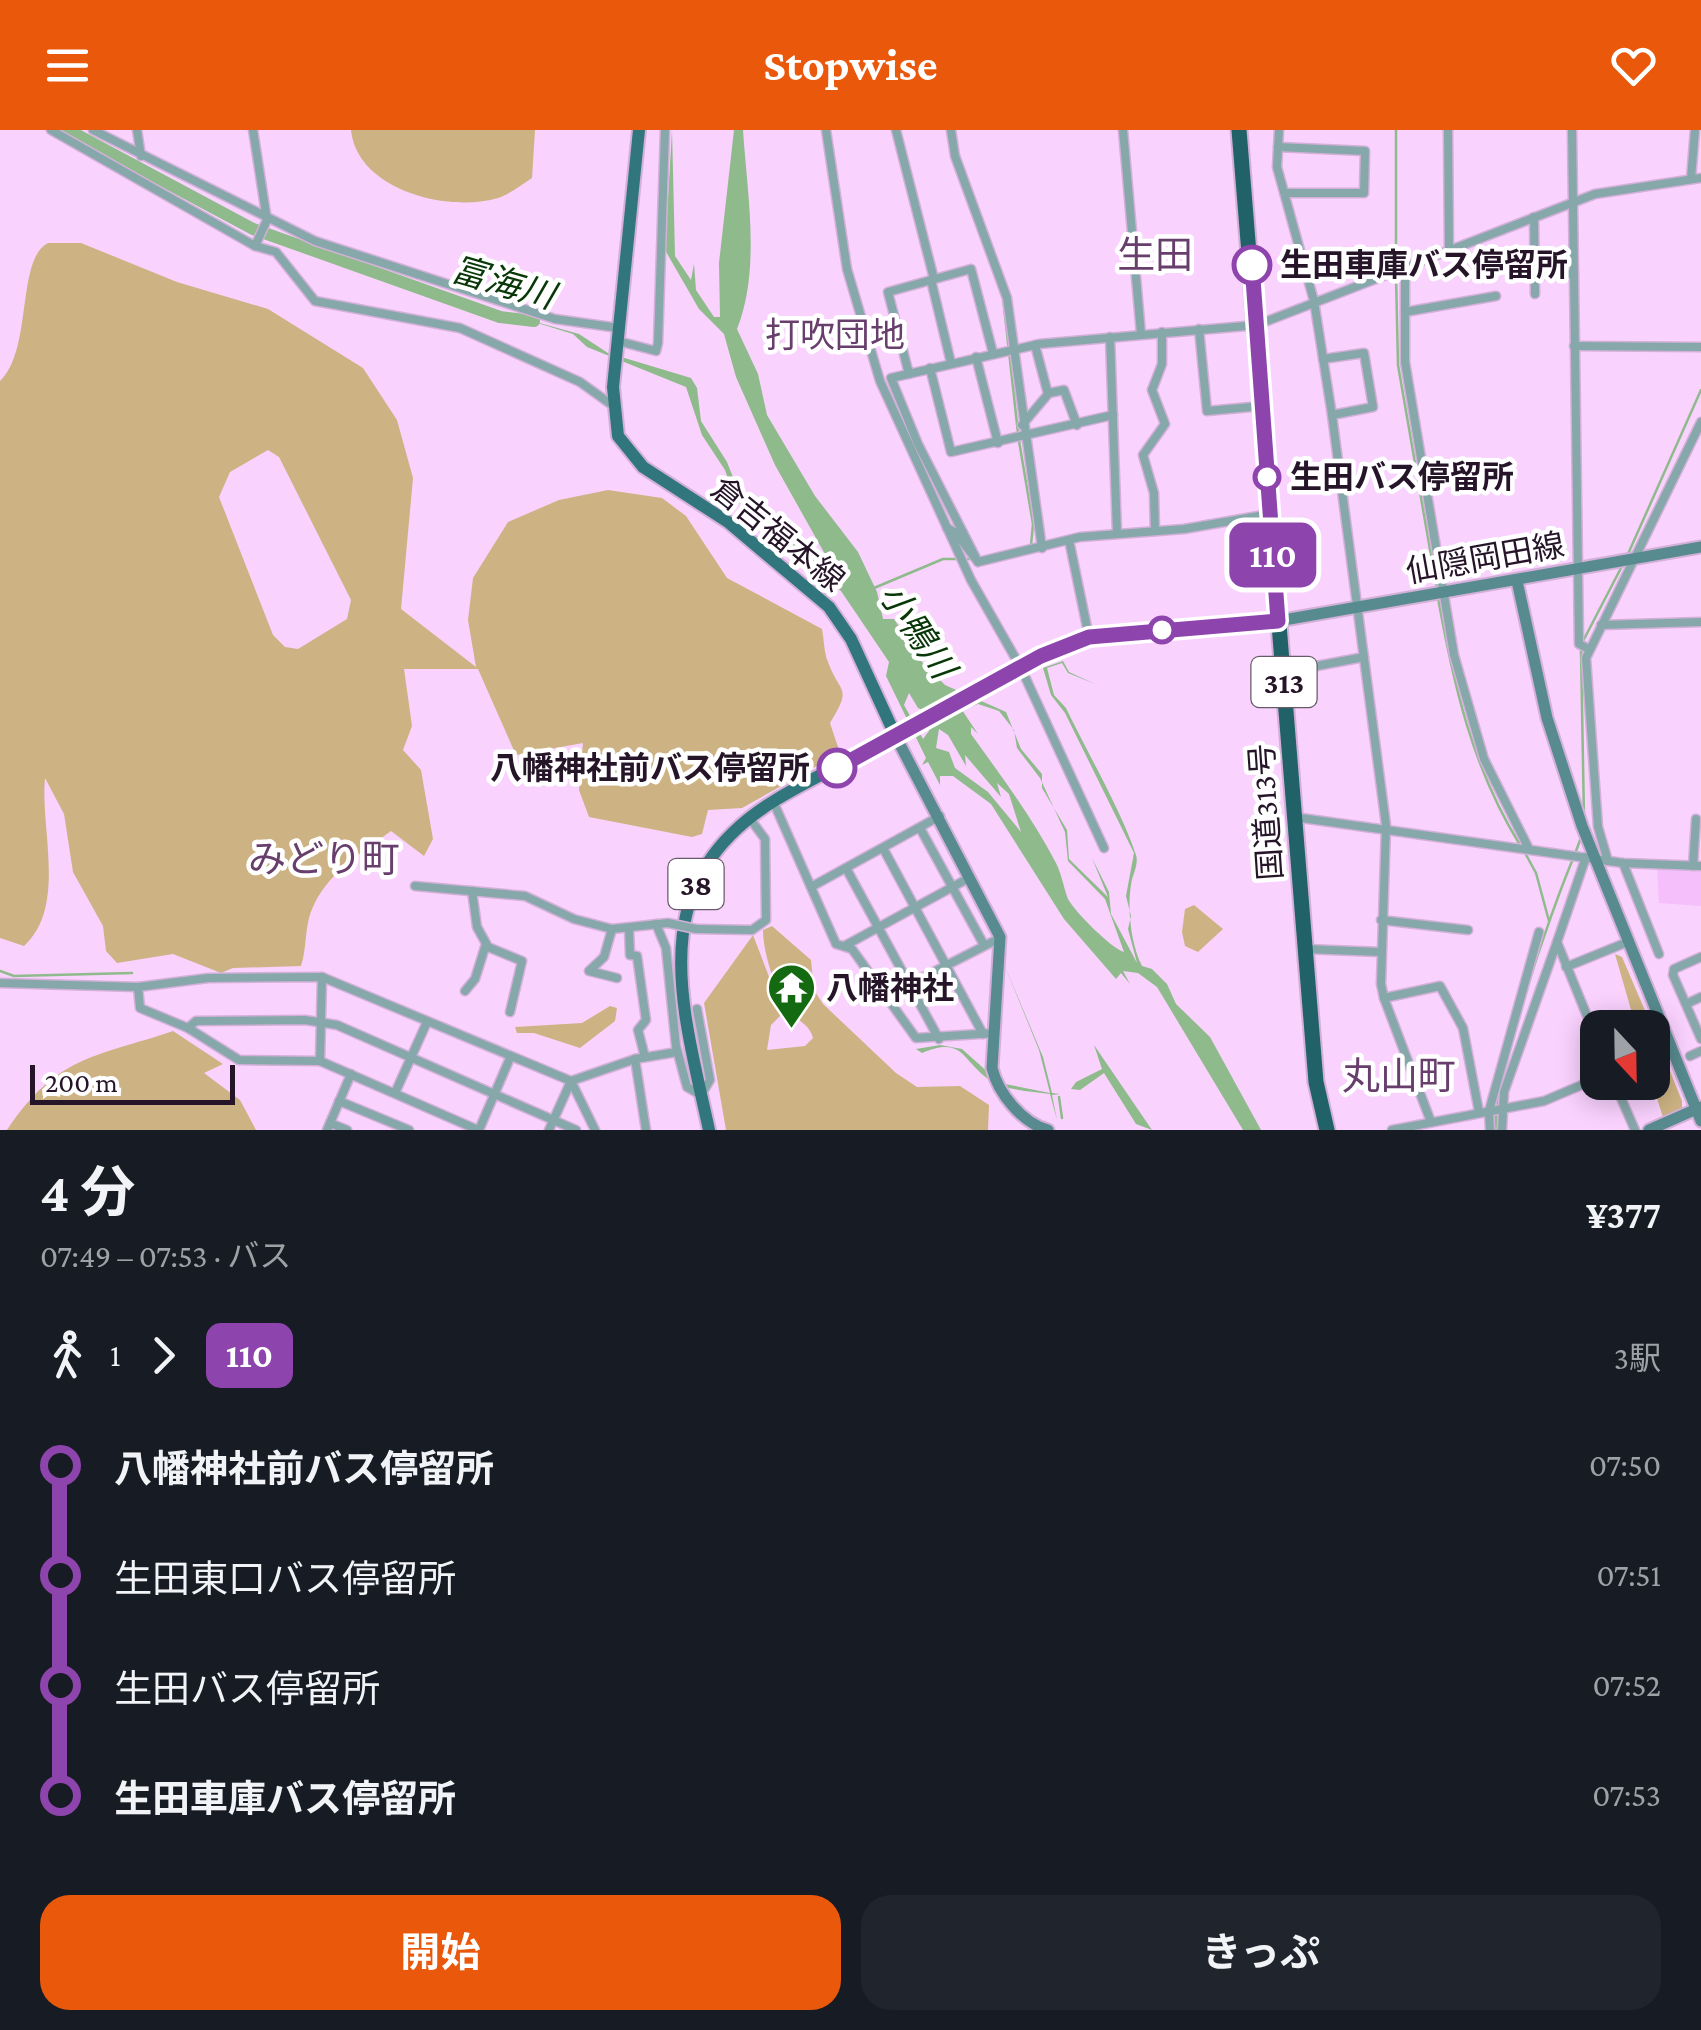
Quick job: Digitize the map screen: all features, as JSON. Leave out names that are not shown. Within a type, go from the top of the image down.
[{"type":"highway","name":"国道313号","points":[[1239,130],[1316,1082],[1327,1130]]},
{"type":"main road","name":"倉吉福本線","points":[[639,130],[612,405],[618,436],[633,458],[758,545],[830,607],[851,639],[896,737]]},
{"type":"main road","name":"38","points":[[709,1130],[679,960],[682,921],[708,864],[773,801],[896,737]]},
{"type":"street","points":[[52,130],[276,252],[315,301],[460,328],[580,382],[599,400],[612,405]]},
{"type":"street","points":[[93,130],[266,221],[314,241],[656,350],[665,130]]},
{"type":"street","points":[[138,130],[140,156]]},
{"type":"street","points":[[253,130],[266,221],[256,244]]},
{"type":"street","points":[[826,130],[842,243],[869,346],[947,528],[1104,848]]},
{"type":"street","points":[[896,130],[950,364]]},
{"type":"street","points":[[951,130],[956,156],[1006,298],[1042,548]]},
{"type":"street","points":[[1122,130],[1141,334]]},
{"type":"street","points":[[1278,130],[1285,193],[1314,302],[1364,657],[1385,830],[1380,952],[1384,998],[1431,1122]]},
{"type":"street","points":[[1448,130],[1449,248]]},
{"type":"street","points":[[1572,130],[1579,644],[1588,649]]},
{"type":"street","points":[[978,562],[918,444],[892,378],[1012,348],[1257,324],[1572,203],[1615,190],[1696,179],[1694,130]]},
{"type":"street","points":[[1278,147],[1366,151],[1364,193],[1285,193]]},
{"type":"street","points":[[1534,217],[1535,294]]},
{"type":"street","points":[[1404,266],[1405,362],[1439,594],[1467,710],[1484,759],[1526,847]]},
{"type":"street","points":[[909,374],[888,292],[971,269],[992,353]]},
{"type":"street","points":[[1535,276],[1574,274]]},
{"type":"street","points":[[1405,312],[1496,296]]},
{"type":"street","points":[[1199,329],[1207,412],[1262,406]]},
{"type":"street","points":[[1155,531],[1154,493],[1143,455],[1164,424],[1152,390],[1162,364],[1162,332]]},
{"type":"street","points":[[1110,337],[1117,534]]},
{"type":"street","points":[[1035,345],[1048,394]]},
{"type":"street","points":[[1574,346],[1701,347]]},
{"type":"street","points":[[1323,359],[1364,353],[1372,407],[1332,415]]},
{"type":"street","points":[[976,357],[998,443]]},
{"type":"street","points":[[930,368],[951,452],[1113,415]]},
{"type":"street","points":[[1022,425],[1048,394],[1064,390],[1077,424]]},
{"type":"street","points":[[1608,861],[1598,827],[1588,649],[1701,422]]},
{"type":"street","points":[[978,562],[1070,540],[1270,514]]},
{"type":"street","points":[[947,528],[955,532],[978,562]]},
{"type":"street","points":[[1070,540],[1089,637]]},
{"type":"street","name":"仙隠岡田線","points":[[896,737],[1017,670],[1089,637],[1278,621],[1701,547]]},
{"type":"street","points":[[1502,1130],[1502,1109],[1587,839],[1547,718],[1517,581]]},
{"type":"street","points":[[1601,625],[1701,622]]},
{"type":"street","points":[[1284,672],[1364,657]]},
{"type":"street","points":[[896,737],[1000,937],[989,1034],[996,1084],[1015,1108],[1048,1130]]},
{"type":"street","points":[[773,801],[836,944],[846,944],[970,878]]},
{"type":"street","points":[[811,886],[940,816]]},
{"type":"street","points":[[1294,817],[1608,861],[1697,866],[1696,819]]},
{"type":"street","points":[[414,886],[525,896],[574,919],[612,929],[668,923],[696,929],[752,930],[766,920],[765,839],[751,820]]},
{"type":"street","points":[[920,828],[984,945]]},
{"type":"street","points":[[883,848],[946,965],[989,1034]]},
{"type":"street","points":[[1582,857],[1626,942],[1700,1113],[1650,1130]]},
{"type":"street","points":[[1623,862],[1659,954]]},
{"type":"street","points":[[846,868],[938,1039]]},
{"type":"street","points":[[472,892],[477,927],[486,944],[522,961],[510,1012]]},
{"type":"street","points":[[1381,920],[1468,930]]},
{"type":"street","points":[[656,924],[666,948],[677,1052],[687,1087],[701,1095],[710,1080],[697,1009]]},
{"type":"street","points":[[612,929],[604,958],[589,971],[617,978]]},
{"type":"street","points":[[629,929],[630,955],[637,956],[642,976],[646,1020],[638,1030],[646,1130]]},
{"type":"street","points":[[1484,1111],[1539,932]]},
{"type":"street","points":[[910,984],[1000,937]]},
{"type":"street","points":[[1557,942],[1585,1010]]},
{"type":"street","points":[[1566,966],[1626,942]]},
{"type":"street","points":[[466,991],[472,987],[486,944]]},
{"type":"street","points":[[846,944],[916,1038],[989,1034]]},
{"type":"street","points":[[1305,950],[1380,952]]},
{"type":"street","points":[[1701,958],[1674,969],[1701,1039]]},
{"type":"street","points":[[0,983],[138,986],[208,978],[322,977],[571,1081],[640,1058],[677,1052]]},
{"type":"street","points":[[320,1061],[322,977]]},
{"type":"street","points":[[138,986],[140,1008],[188,1028],[239,1060],[320,1061],[478,1130],[510,1058]]},
{"type":"street","points":[[1384,998],[1440,986],[1463,1028],[1490,1130]]},
{"type":"street","points":[[1686,1004],[1701,997]]},
{"type":"street","points":[[188,1028],[196,1021],[320,1022],[576,1130]]},
{"type":"street","points":[[394,1093],[427,1022]]},
{"type":"street","points":[[1690,1056],[1701,1051]]},
{"type":"street","points":[[347,1130],[329,1126],[351,1074]]},
{"type":"street","points":[[549,1130],[571,1081]]},
{"type":"street","points":[[571,1081],[595,1130]]},
{"type":"street","points":[[1392,1130],[1502,1109],[1580,1086]]},
{"type":"street","points":[[1622,1100],[1635,1130]]},
{"type":"street","points":[[339,1101],[409,1130]]},
{"type":"street","points":[[449,1130],[450,1117]]},
{"type":"shaded area","points":[[351,130],[535,130],[532,178],[498,198],[478,202],[431,199],[387,182],[369,168],[357,151]]},
{"type":"shaded area","points":[[672,130],[675,256],[691,280],[694,264],[696,290],[714,317],[720,317],[719,263],[734,130],[743,130],[750,256],[749,281],[737,329],[758,374],[767,415],[815,496],[858,552],[877,592],[883,619],[894,619],[922,662],[945,685],[1006,712],[1013,728],[999,711],[978,704],[962,710],[978,734],[971,727],[971,734],[1047,846],[1068,899],[1094,929],[1124,952],[1105,899],[1068,861],[1065,832],[1054,808],[1067,830],[1069,859],[1108,897],[1092,858],[1109,892],[1111,914],[1137,963],[1128,929],[1130,919],[1142,966],[1152,969],[1167,984],[1176,1004],[1210,1037],[1261,1130],[1243,1130],[1157,987],[1138,973],[1123,971],[1130,984],[1121,973],[1116,979],[1064,919],[991,804],[953,776],[940,776],[940,785],[928,762],[922,765],[926,758],[886,676],[889,662],[841,591],[735,499],[725,470],[702,435],[686,387],[587,347],[573,334],[518,317],[579,334],[608,353],[691,378],[697,388],[701,421],[727,462],[740,495],[809,552],[830,563],[775,465],[736,377],[724,334],[699,309],[665,250]],"holes":[[[909,693],[918,708],[929,713],[929,731],[923,739],[904,705]],[[939,729],[948,735],[966,766],[965,755],[1001,797],[997,783],[1009,794],[1021,832],[988,792],[955,768],[949,752],[936,748]]]},
{"type":"shaded area","points":[[48,243],[81,243],[177,282],[268,309],[363,368],[397,420],[413,478],[401,609],[476,667],[468,620],[473,578],[508,522],[559,500],[608,490],[662,498],[686,516],[727,578],[822,629],[827,658],[843,696],[830,723],[840,753],[742,808],[708,810],[702,834],[692,837],[589,817],[579,790],[583,743],[516,755],[478,669],[404,669],[412,726],[403,750],[421,770],[433,839],[424,856],[391,831],[342,868],[315,903],[301,966],[233,968],[221,973],[173,954],[117,963],[106,951],[103,926],[73,872],[64,814],[45,778],[49,866],[45,910],[37,930],[24,946],[0,938],[0,381],[17,349],[27,286],[38,252]],"holes":[[[268,450],[279,457],[351,600],[347,619],[298,649],[285,647],[273,635],[219,497],[230,472]]]},
{"type":"shaded area","points":[[1063,661],[1069,672],[1095,684],[1068,673],[1062,663],[1047,668],[1054,695],[1066,708],[1136,855],[1130,911],[1126,896],[1134,853],[1065,713],[1051,695],[1043,668]]},
{"type":"shaded area","points":[[1014,733],[1021,749],[1042,774],[1042,782],[1017,748]]},
{"type":"shaded area","points":[[1657,867],[1701,867],[1701,906],[1659,903]]},
{"type":"shaded area","points":[[1194,905],[1223,929],[1198,952],[1185,946],[1182,932],[1185,909]]},
{"type":"shaded area","points":[[772,926],[811,960],[814,990],[823,1004],[896,1073],[917,1087],[960,1086],[989,1105],[988,1130],[726,1130],[704,1003],[753,935],[783,1013],[771,1025],[767,1050],[805,1046],[813,1038],[787,1008],[774,981],[763,930]]},
{"type":"shaded area","points":[[1615,954],[1622,957],[1645,1010],[1631,1010]]},
{"type":"shaded area","points":[[1004,964],[1043,1057],[1052,1093],[1060,1094],[1052,1095],[1057,1120],[1050,1094],[995,1083],[954,1048],[922,1053],[916,1049],[940,1045],[962,1049],[1000,1083],[1050,1093],[1039,1050]]},
{"type":"shaded area","points":[[610,1006],[617,1008],[615,1021],[580,1048],[534,1033],[517,1033],[515,1027],[582,1023]]},
{"type":"shaded area","points":[[173,1031],[223,1064],[204,1073],[240,1100],[256,1130],[7,1130],[43,1087],[79,1062]]},
{"type":"shaded area","points":[[1094,1045],[1152,1130],[1136,1124],[1104,1073],[1080,1090],[1071,1089],[1076,1082],[1102,1069]]},
{"type":"shaded area","points":[[1670,1071],[1682,1109],[1663,1117],[1658,1100],[1670,1100]]},
{"type":"waterway","name":"富海川","points":[[68,130],[253,229],[500,317],[534,321]]},
{"type":"waterway","points":[[947,130],[952,158]]},
{"type":"waterway","points":[[1396,130],[1396,268]]},
{"type":"waterway","points":[[1396,276],[1398,365],[1437,590]]},
{"type":"waterway","points":[[1003,297],[1018,433]]},
{"type":"waterway","points":[[1628,554],[1701,390]]},
{"type":"waterway","points":[[1019,441],[1033,524],[1031,545]]},
{"type":"waterway","name":"小鴨川","points":[[874,588],[943,559],[970,559]]},
{"type":"waterway","points":[[1582,643],[1621,568]]},
{"type":"waterway","points":[[1438,598],[1477,756],[1520,845]]},
{"type":"waterway","points":[[1581,651],[1584,818]]},
{"type":"waterway","points":[[1576,851],[1582,835]]},
{"type":"waterway","points":[[1524,851],[1536,873],[1549,921]]},
{"type":"waterway","points":[[1496,1130],[1497,1107],[1513,1037],[1573,859]]},
{"type":"waterway","points":[[0,971],[14,976],[132,973]]},
{"type":"waterway","points":[[1059,1097],[1062,1118]]},
{"type":"bus line","name":"110","points":[[837,768],[1041,656],[1089,637],[1278,621],[1252,265]]},
{"type":"place","name":"生田車庫バス停留所","points":[[1252,265]]},
{"type":"place","name":"生田バス停留所","points":[[1267,477]]},
{"type":"place","name":"八幡神社前バス停留所","points":[[837,768]]},
{"type":"place","name":"八幡神社","points":[[791,1030]]},
{"type":"district","name":"生田","points":[[1155,255]]},
{"type":"district","name":"打吹団地","points":[[835,335]]},
{"type":"district","name":"みどり町","points":[[324,859]]},
{"type":"district","name":"丸山町","points":[[1399,1076]]}]
